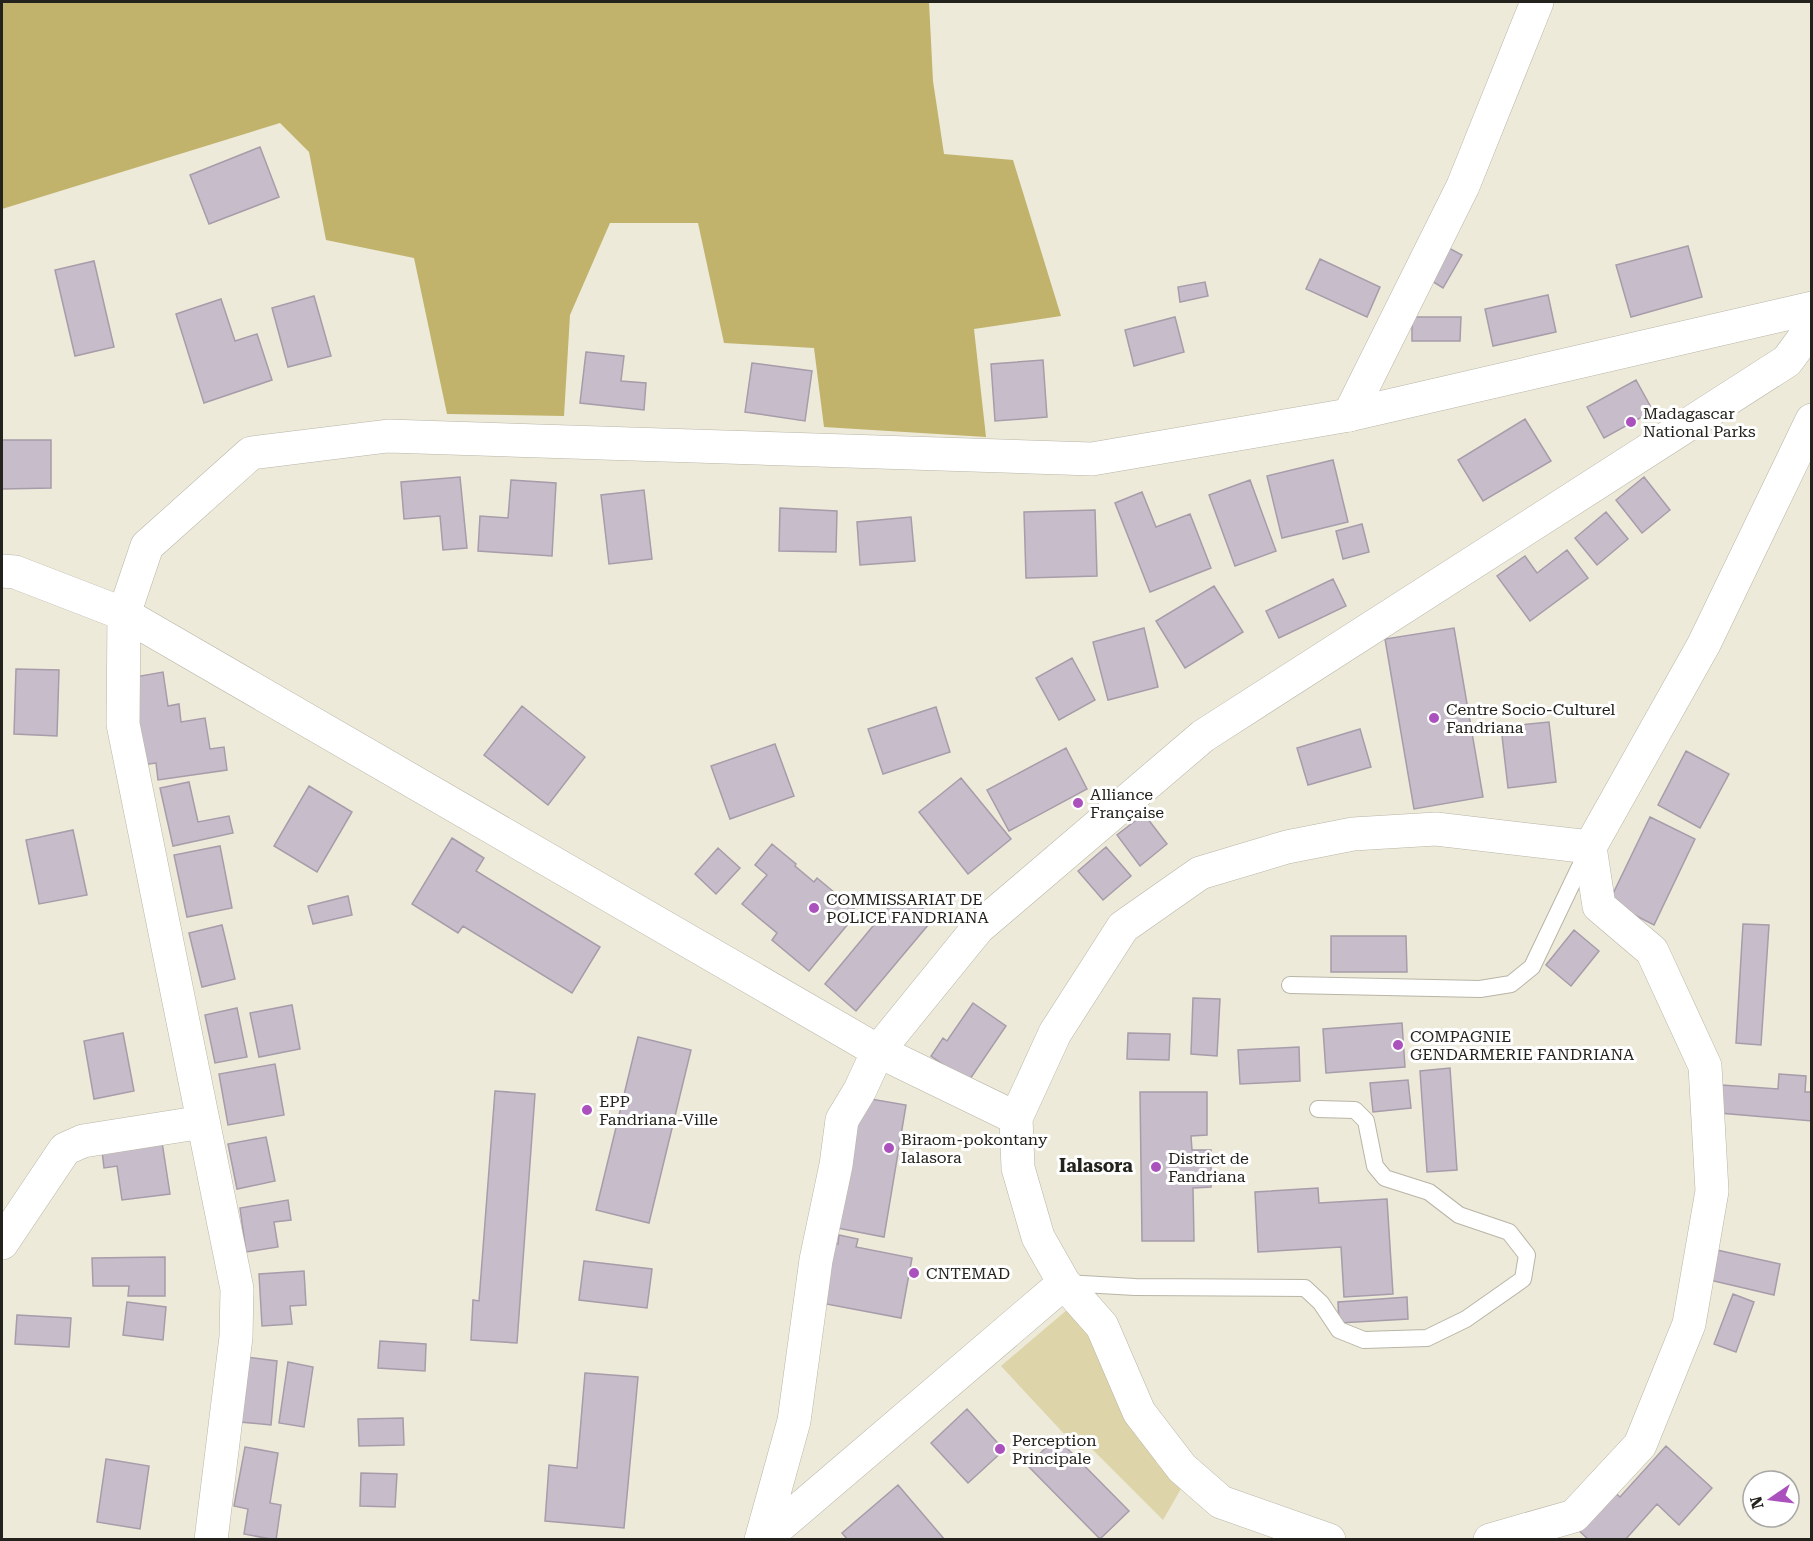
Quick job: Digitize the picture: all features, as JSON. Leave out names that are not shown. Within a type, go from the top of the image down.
[{"type":"street","points":[[1349,415],[1463,186],[1537,2]]},
{"type":"street","points":[[211,1539],[236,1337],[237,1288],[123,724],[123,615],[147,546],[251,453],[388,436],[1092,459],[1349,415],[1812,308]]},
{"type":"street","points":[[762,1539],[794,1421],[816,1260],[836,1165],[842,1120],[860,1090],[878,1051],[978,928],[1203,736],[1787,361],[1812,327]]},
{"type":"street","points":[[1490,1539],[1574,1516],[1640,1445],[1689,1324],[1712,1191],[1706,1066],[1652,951],[1599,906],[1590,847],[1704,644],[1812,420]]},
{"type":"street","points":[[6,569],[123,615],[878,1051],[1016,1118]]},
{"type":"street","points":[[1329,1539],[1221,1502],[1182,1468],[1139,1412],[1102,1326],[1064,1282],[1038,1237],[1018,1168],[1016,1118],[1055,1033],[1123,927],[1200,873],[1287,847],[1353,834],[1436,829],[1590,847]]},
{"type":"street","points":[[2,1243],[65,1149],[84,1141],[203,1122]]},
{"type":"street","points":[[762,1539],[1064,1282]]},
{"type":"lane","points":[[1290,985],[1480,990],[1511,984],[1532,967],[1590,847]]},
{"type":"lane","points":[[1064,1282],[1135,1287],[1305,1288],[1321,1303],[1339,1330],[1364,1340],[1428,1338],[1466,1319],[1523,1279],[1527,1256],[1509,1232],[1459,1215],[1430,1192],[1385,1178],[1375,1166],[1366,1121],[1355,1110],[1318,1109]]},
{"type":"shaded area","points":[[2,2],[929,2],[933,81],[944,154],[1013,160],[1061,316],[974,329],[986,437],[824,427],[814,348],[724,343],[698,223],[610,223],[570,315],[564,416],[447,414],[414,258],[326,240],[309,152],[280,123],[2,209]]},
{"type":"shaded area","points":[[1068,1309],[1086,1324],[1157,1464],[1182,1487],[1163,1520],[1088,1445],[1081,1452],[1001,1366]]},
{"type":"building","points":[[260,147],[279,197],[209,224],[190,175]]},
{"type":"building","points":[[1445,246],[1462,255],[1443,288],[1427,278]]},
{"type":"building","points":[[1688,246],[1702,297],[1631,317],[1616,265]]},
{"type":"building","points":[[1320,259],[1380,287],[1367,317],[1306,289]]},
{"type":"building","points":[[94,261],[114,347],[75,356],[55,270]]},
{"type":"building","points":[[1205,282],[1208,296],[1180,302],[1178,287]]},
{"type":"building","points":[[1548,295],[1556,332],[1493,346],[1485,309]]},
{"type":"building","points":[[314,296],[331,356],[288,367],[272,308]]},
{"type":"building","points":[[221,299],[235,341],[257,334],[272,380],[204,403],[176,314]]},
{"type":"building","points":[[1175,317],[1184,352],[1134,366],[1125,330]]},
{"type":"building","points":[[1412,317],[1461,317],[1460,341],[1412,341]]},
{"type":"building","points":[[586,352],[624,356],[621,381],[646,383],[644,410],[580,403]]},
{"type":"building","points":[[1043,360],[1047,417],[995,421],[991,364]]},
{"type":"building","points":[[752,363],[812,371],[805,421],[745,412]]},
{"type":"building","points":[[1636,380],[1653,411],[1604,438],[1587,407]]},
{"type":"building","points":[[1525,419],[1551,461],[1483,501],[1458,460]]},
{"type":"building","points":[[2,440],[51,440],[51,488],[2,489]]},
{"type":"building","points":[[1333,460],[1348,522],[1282,538],[1267,476]]},
{"type":"building","points":[[460,477],[467,548],[443,550],[440,516],[404,519],[401,482]]},
{"type":"building","points":[[1644,477],[1670,510],[1642,533],[1616,500]]},
{"type":"building","points":[[511,480],[556,483],[552,556],[478,551],[480,516],[508,518]]},
{"type":"building","points":[[1250,480],[1276,551],[1235,566],[1209,495]]},
{"type":"building","points":[[644,490],[652,559],[609,564],[601,495]]},
{"type":"building","points":[[1142,492],[1156,527],[1190,514],[1211,568],[1150,592],[1115,503]]},
{"type":"building","points":[[780,508],[837,511],[836,552],[779,551]]},
{"type":"building","points":[[1095,510],[1097,576],[1026,578],[1024,512]]},
{"type":"building","points":[[1606,512],[1628,539],[1597,565],[1575,538]]},
{"type":"building","points":[[911,517],[915,561],[860,565],[857,522]]},
{"type":"building","points":[[1362,524],[1369,552],[1343,559],[1336,531]]},
{"type":"building","points":[[1567,550],[1588,578],[1530,621],[1497,576],[1525,556],[1537,573]]},
{"type":"building","points":[[1333,579],[1346,606],[1279,638],[1266,611]]},
{"type":"building","points":[[1214,586],[1243,632],[1185,668],[1156,621]]},
{"type":"building","points":[[1144,628],[1158,687],[1108,700],[1093,642]]},
{"type":"building","name":"Centre Socio-Culturel Fandriana","points":[[1454,628],[1483,797],[1414,809],[1385,639]]},
{"type":"building","points":[[1072,658],[1095,700],[1059,720],[1036,678]]},
{"type":"building","points":[[16,669],[59,670],[57,736],[14,734]]},
{"type":"building","points":[[163,672],[168,706],[179,704],[181,722],[205,718],[210,749],[224,747],[227,770],[158,780],[156,763],[142,765],[129,678]]},
{"type":"building","points":[[522,706],[585,757],[548,805],[484,755]]},
{"type":"building","points":[[936,707],[950,752],[883,774],[868,729]]},
{"type":"building","points":[[1549,722],[1556,782],[1508,788],[1501,727]]},
{"type":"building","points":[[1360,729],[1371,767],[1308,785],[1297,748]]},
{"type":"building","points":[[775,744],[794,796],[730,819],[711,766]]},
{"type":"building","points":[[1066,748],[1087,789],[1009,831],[987,790]]},
{"type":"building","points":[[1686,751],[1729,774],[1700,828],[1658,805]]},
{"type":"building","points":[[961,778],[1011,839],[968,874],[919,812]]},
{"type":"building","points":[[189,782],[198,822],[229,816],[233,833],[173,846],[160,788]]},
{"type":"building","points":[[309,786],[352,812],[317,872],[274,846]]},
{"type":"building","points":[[1144,814],[1167,844],[1140,866],[1117,835]]},
{"type":"building","points":[[1650,817],[1695,839],[1654,925],[1609,902]]},
{"type":"building","points":[[73,830],[87,895],[39,904],[26,840]]},
{"type":"building","points":[[452,838],[484,858],[476,871],[600,947],[572,993],[463,926],[458,933],[412,904]]},
{"type":"building","points":[[772,844],[814,882],[817,878],[858,912],[809,971],[772,940],[777,933],[742,904],[767,875],[755,865]]},
{"type":"building","points":[[220,846],[232,908],[187,917],[174,855]]},
{"type":"building","points":[[1106,847],[1131,876],[1103,900],[1078,871]]},
{"type":"building","points":[[718,848],[740,868],[716,894],[695,874]]},
{"type":"building","points":[[902,891],[934,918],[856,1011],[825,984]]},
{"type":"building","points":[[348,896],[352,915],[313,924],[308,906]]},
{"type":"building","points":[[1743,924],[1769,925],[1761,1045],[1736,1043]]},
{"type":"building","points":[[222,925],[235,979],[202,987],[189,933]]},
{"type":"building","points":[[1574,930],[1599,951],[1571,986],[1546,965]]},
{"type":"building","points":[[1331,936],[1406,936],[1407,972],[1331,972]]},
{"type":"building","points":[[1193,998],[1220,999],[1217,1056],[1191,1054]]},
{"type":"building","points":[[973,1003],[1006,1026],[968,1082],[931,1056],[943,1038],[947,1041]]},
{"type":"building","points":[[292,1005],[300,1049],[259,1057],[250,1013]]},
{"type":"building","points":[[237,1008],[247,1057],[215,1063],[205,1015]]},
{"type":"building","points":[[1402,1023],[1405,1067],[1326,1073],[1323,1029]]},
{"type":"building","points":[[123,1033],[134,1091],[94,1099],[84,1041]]},
{"type":"building","points":[[1128,1033],[1170,1034],[1169,1060],[1127,1059]]},
{"type":"building","points":[[638,1037],[691,1050],[649,1223],[596,1210]]},
{"type":"building","points":[[1299,1047],[1300,1081],[1240,1084],[1238,1050]]},
{"type":"building","points":[[275,1064],[284,1115],[228,1125],[219,1074]]},
{"type":"building","points":[[1450,1068],[1457,1170],[1427,1172],[1420,1071]]},
{"type":"building","points":[[1779,1074],[1806,1076],[1805,1092],[1812,1092],[1812,1121],[1719,1113],[1722,1085],[1778,1089]]},
{"type":"building","points":[[1408,1080],[1411,1108],[1373,1112],[1370,1083]]},
{"type":"building","points":[[495,1091],[535,1094],[517,1343],[471,1340],[473,1300],[479,1301]]},
{"type":"building","points":[[1140,1092],[1207,1092],[1207,1135],[1191,1136],[1192,1150],[1211,1150],[1211,1187],[1193,1188],[1194,1241],[1142,1241]]},
{"type":"building","points":[[859,1097],[906,1105],[884,1237],[837,1228]]},
{"type":"building","points":[[266,1137],[275,1181],[237,1189],[228,1144]]},
{"type":"building","points":[[162,1142],[170,1194],[122,1200],[117,1166],[104,1168],[102,1151]]},
{"type":"building","points":[[1318,1188],[1319,1203],[1387,1199],[1393,1294],[1344,1297],[1341,1247],[1258,1252],[1255,1192]]},
{"type":"building","points":[[288,1200],[291,1220],[274,1222],[278,1247],[246,1252],[240,1208]]},
{"type":"building","points":[[839,1235],[858,1239],[856,1247],[912,1258],[901,1318],[821,1303],[832,1243],[838,1244]]},
{"type":"building","points":[[1708,1248],[1780,1264],[1774,1295],[1701,1278]]},
{"type":"building","points":[[165,1257],[165,1296],[128,1296],[129,1286],[93,1286],[92,1258]]},
{"type":"building","points":[[584,1261],[652,1269],[647,1308],[579,1300]]},
{"type":"building","points":[[304,1271],[306,1305],[290,1306],[292,1324],[262,1326],[259,1274]]},
{"type":"building","points":[[1733,1294],[1754,1302],[1736,1352],[1714,1344]]},
{"type":"building","points":[[1407,1297],[1408,1319],[1339,1323],[1338,1302]]},
{"type":"building","points":[[127,1302],[166,1307],[163,1340],[123,1335]]},
{"type":"building","points":[[17,1315],[71,1318],[69,1347],[15,1344]]},
{"type":"building","points":[[380,1341],[426,1344],[425,1371],[378,1368]]},
{"type":"building","points":[[246,1357],[277,1361],[271,1425],[240,1422]]},
{"type":"building","points":[[288,1362],[313,1367],[304,1427],[279,1423]]},
{"type":"building","points":[[585,1373],[638,1377],[624,1528],[545,1521],[549,1465],[577,1468]]},
{"type":"building","points":[[967,1409],[1004,1450],[968,1483],[931,1443]]},
{"type":"building","points":[[403,1418],[404,1445],[359,1446],[358,1419]]},
{"type":"building","points":[[1056,1437],[1129,1511],[1100,1539],[1028,1466]]},
{"type":"building","points":[[1666,1446],[1712,1488],[1679,1525],[1657,1504],[1625,1540],[1589,1540],[1576,1528],[1611,1489],[1620,1497]]},
{"type":"building","points":[[245,1447],[278,1453],[270,1503],[281,1505],[276,1540],[244,1534],[248,1509],[234,1506]]},
{"type":"building","points":[[106,1459],[149,1466],[140,1529],[97,1522]]},
{"type":"building","points":[[361,1473],[397,1474],[395,1507],[360,1506]]},
{"type":"building","points":[[898,1485],[945,1540],[848,1540],[842,1533]]},
{"type":"place","name":"Madagascar National Parks","points":[[1631,422]]},
{"type":"place","name":"Centre Socio-Culturel Fandriana","points":[[1434,718]]},
{"type":"place","name":"Alliance Française","points":[[1078,803]]},
{"type":"place","name":"COMMISSARIAT DE POLICE FANDRIANA","points":[[814,908]]},
{"type":"place","name":"COMPAGNIE GENDARMERIE FANDRIANA","points":[[1398,1045]]},
{"type":"place","name":"EPP Fandriana-Ville","points":[[587,1110]]},
{"type":"place","name":"Biraom-pokontany Ialasora","points":[[889,1148]]},
{"type":"place","name":"District de Fandriana","points":[[1156,1167]]},
{"type":"place","name":"CNTEMAD","points":[[914,1273]]},
{"type":"place","name":"Perception Principale","points":[[1000,1449]]},
{"type":"district","name":"Ialasora","points":[[1096,1166]]}]
